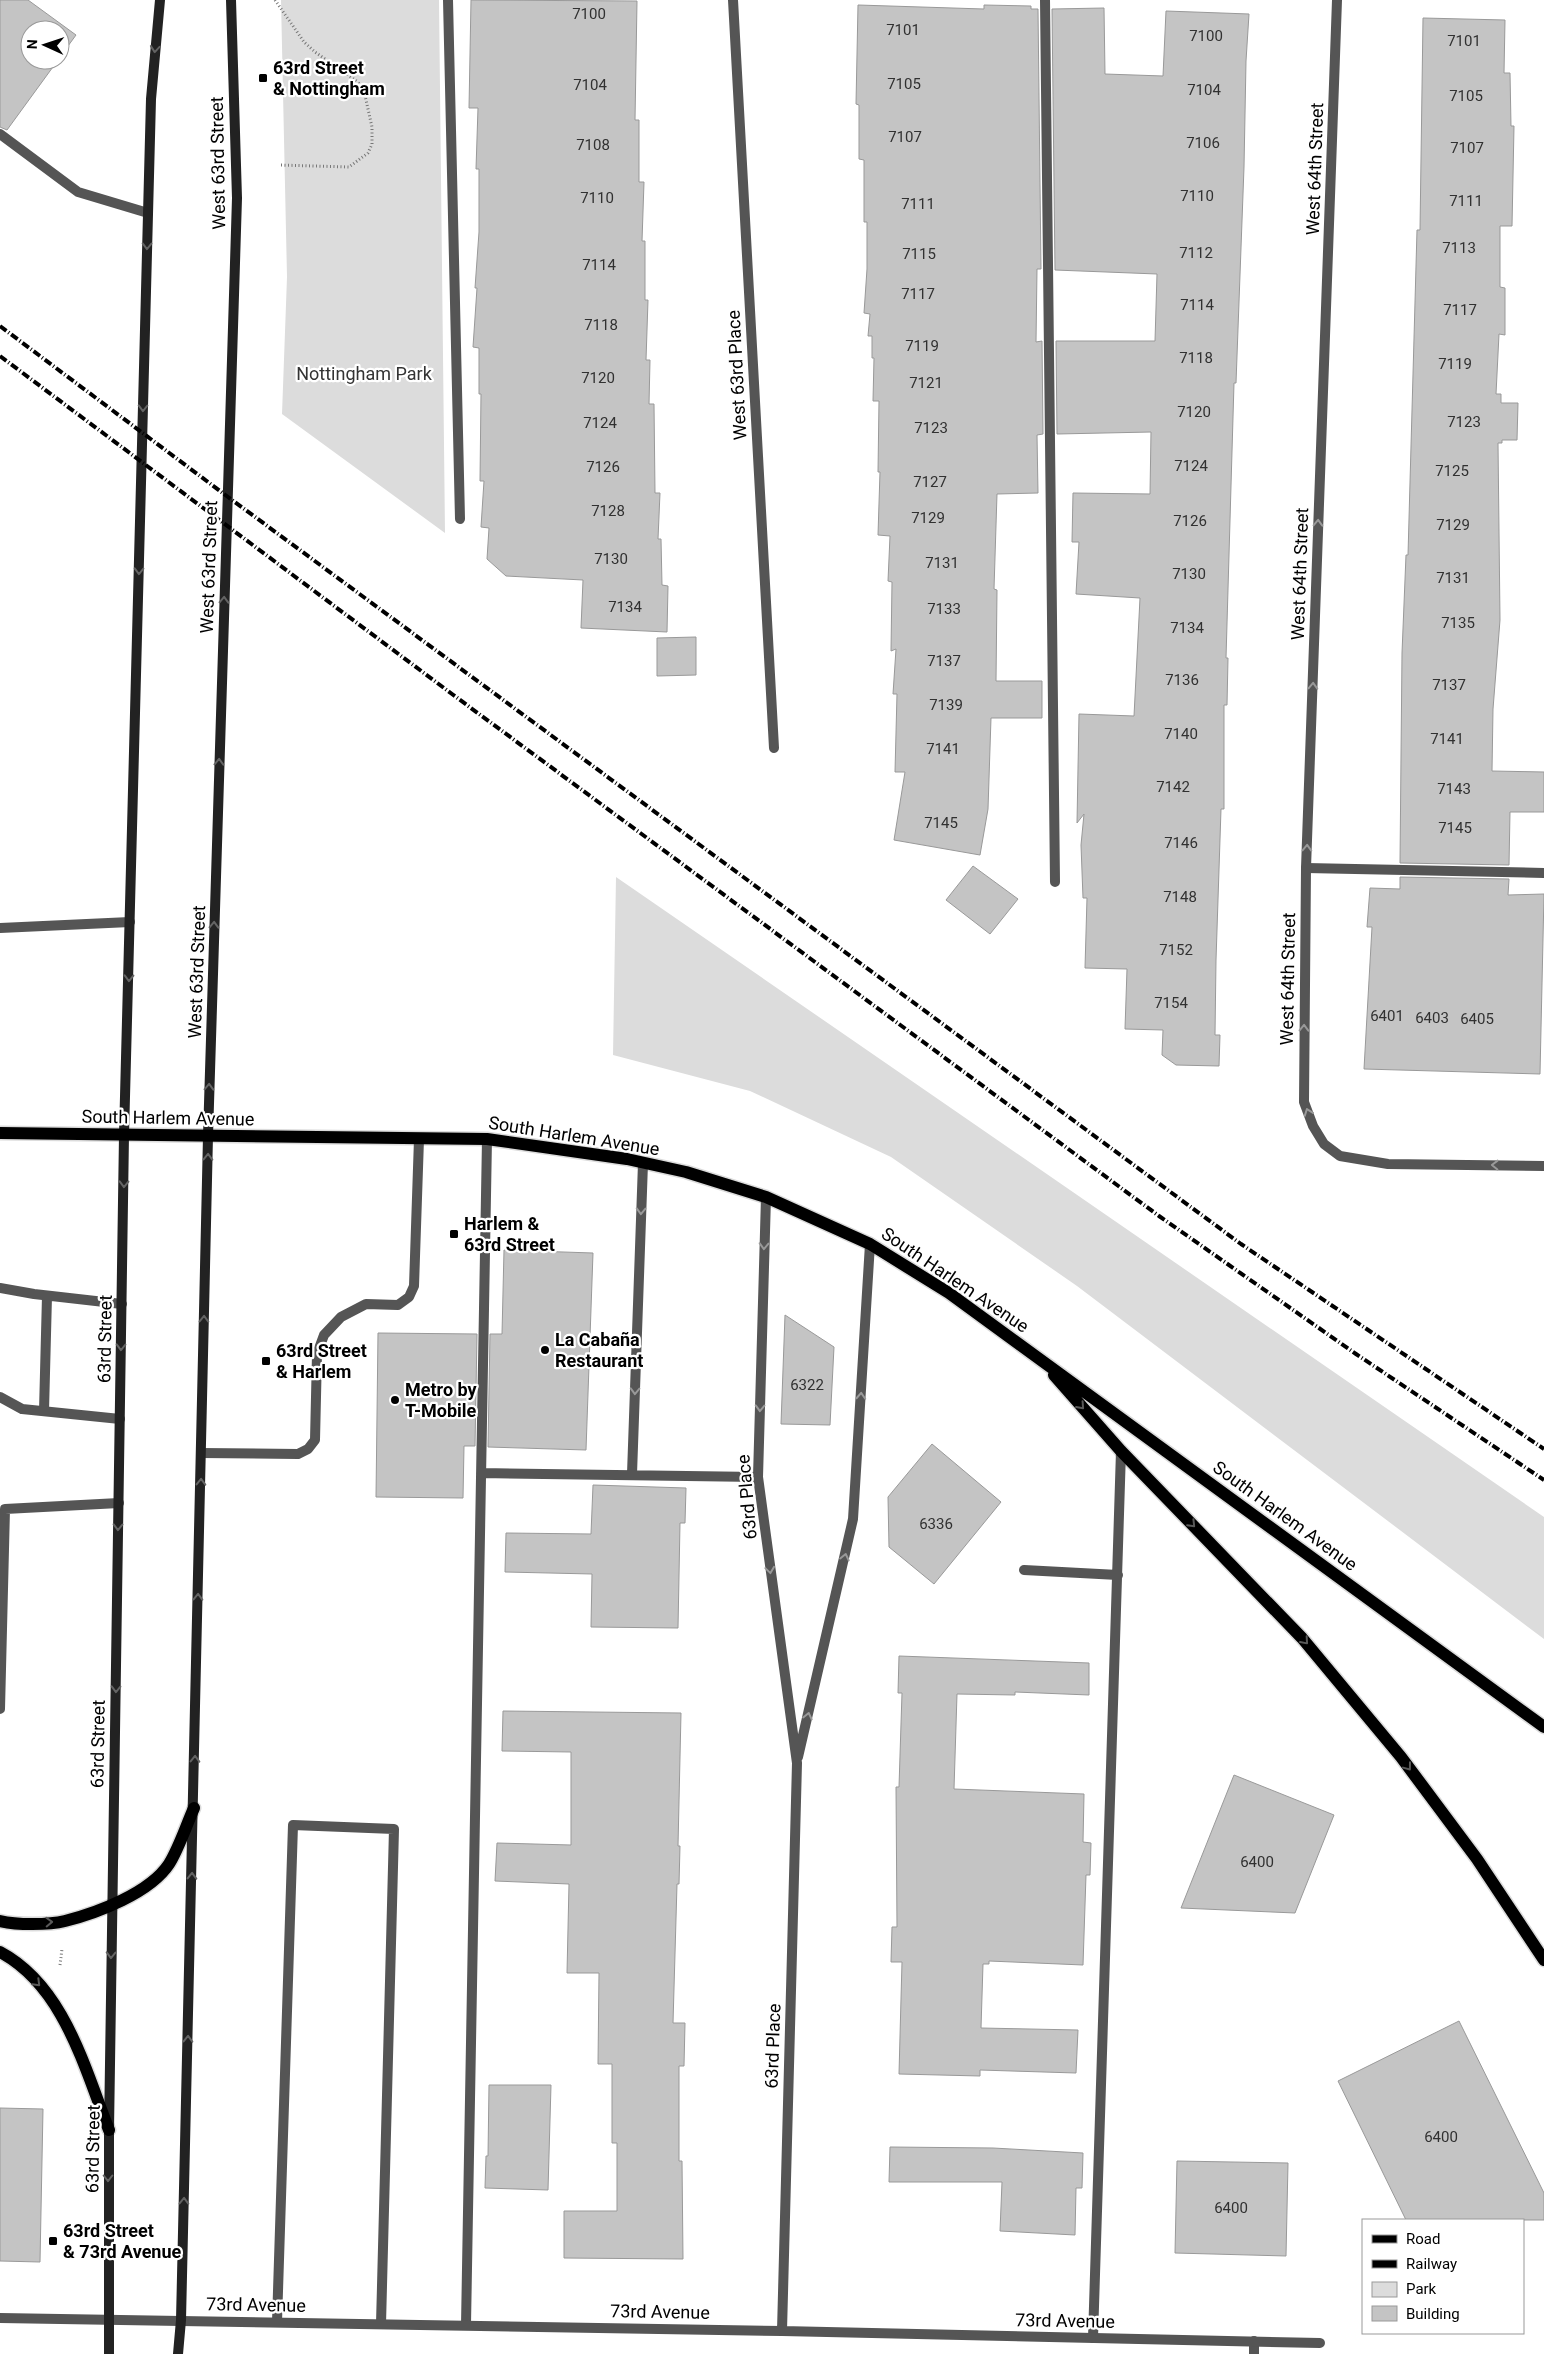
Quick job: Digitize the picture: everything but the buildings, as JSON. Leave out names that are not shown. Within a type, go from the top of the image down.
[{"type":"main road","points":[[124,1135],[150,99],[160,0]]},
{"type":"main road","name":"West 63rd Street","points":[[208,1136],[237,198],[231,0]]},
{"type":"main road","name":"South Harlem Avenue","points":[[0,1133],[487,1139],[643,1163],[686,1172],[766,1197],[870,1244],[950,1293],[1544,1727]]},
{"type":"main road","name":"63rd Street","points":[[109,2354],[109,2130],[124,1135]]},
{"type":"main road","points":[[178,2354],[181,2320],[194,1808],[208,1136]]},
{"type":"main road","points":[[1037,1356],[1122,1451],[1315,1652],[1401,1757],[1477,1858],[1544,1960]]},
{"type":"main road","points":[[0,1922],[64,1922],[112,1906],[144,1888],[168,1865],[194,1808]]},
{"type":"main road","points":[[0,1952],[42,1986],[71,2033],[109,2130]]},
{"type":"street","points":[[448,0],[460,519]]},
{"type":"street","name":"West 63rd Place","points":[[733,0],[774,748]]},
{"type":"street","points":[[1045,0],[1055,882]]},
{"type":"street","name":"West 64th Street","points":[[1337,0],[1306,868],[1304,1102],[1313,1126],[1324,1144],[1340,1156],[1388,1164],[1544,1166]]},
{"type":"street","points":[[0,134],[78,192],[148,213]]},
{"type":"street","points":[[1306,868],[1544,873]]},
{"type":"street","points":[[0,928],[130,922]]},
{"type":"street","points":[[201,1453],[298,1454],[308,1449],[315,1440],[317,1354],[324,1334],[341,1317],[366,1304],[398,1305],[409,1297],[414,1286],[419,1139]]},
{"type":"street","points":[[466,2325],[487,1139]]},
{"type":"street","points":[[632,1474],[643,1163]]},
{"type":"street","name":"63rd Place","points":[[766,1197],[758,1477],[797,1763],[782,2331]]},
{"type":"street","name":"63rd Place","points":[[797,1763],[853,1519],[870,1244]]},
{"type":"street","points":[[0,1288],[47,1296],[122,1304]]},
{"type":"street","points":[[44,1411],[47,1296]]},
{"type":"street","points":[[0,1397],[22,1409],[120,1419]]},
{"type":"street","points":[[1093,2338],[1122,1451]]},
{"type":"street","points":[[481,1473],[758,1477]]},
{"type":"street","points":[[0,1709],[6,1509],[119,1503]]},
{"type":"street","points":[[1024,1570],[1118,1575]]},
{"type":"street","points":[[277,2322],[293,1825],[394,1829],[381,2324]]},
{"type":"street","name":"73rd Avenue","points":[[0,2318],[466,2325],[1320,2343]]},
{"type":"street","points":[[1254,2341],[1254,2354]]},
{"type":"path","points":[[275,0],[304,42],[358,82],[364,91],[372,126],[372,144],[368,153],[349,167],[279,165]]},
{"type":"path","points":[[60,1969],[62,1942]]},
{"type":"green space","name":"Nottingham Park","points":[[281,0],[439,0],[445,533],[282,414],[287,277]]},
{"type":"green space","points":[[616,877],[1544,1517],[1544,1639],[1077,1286],[891,1157],[750,1091],[613,1055]]},
{"type":"railway","points":[[0,326],[228,497],[1241,1244],[1544,1449]]},
{"type":"railway","points":[[0,356],[452,694],[1159,1216],[1356,1354],[1544,1480]]},
{"type":"place","name":"63rd Street & Nottingham","points":[[263,78]]},
{"type":"place","name":"Harlem & 63rd Street","points":[[454,1234]]},
{"type":"place","name":"La Cabaña Restaurant","points":[[545,1350]]},
{"type":"place","name":"63rd Street & Harlem","points":[[266,1361]]},
{"type":"place","name":"Metro by T-Mobile","points":[[395,1400]]},
{"type":"place","name":"63rd Street & 73rd Avenue","points":[[53,2241]]}]
